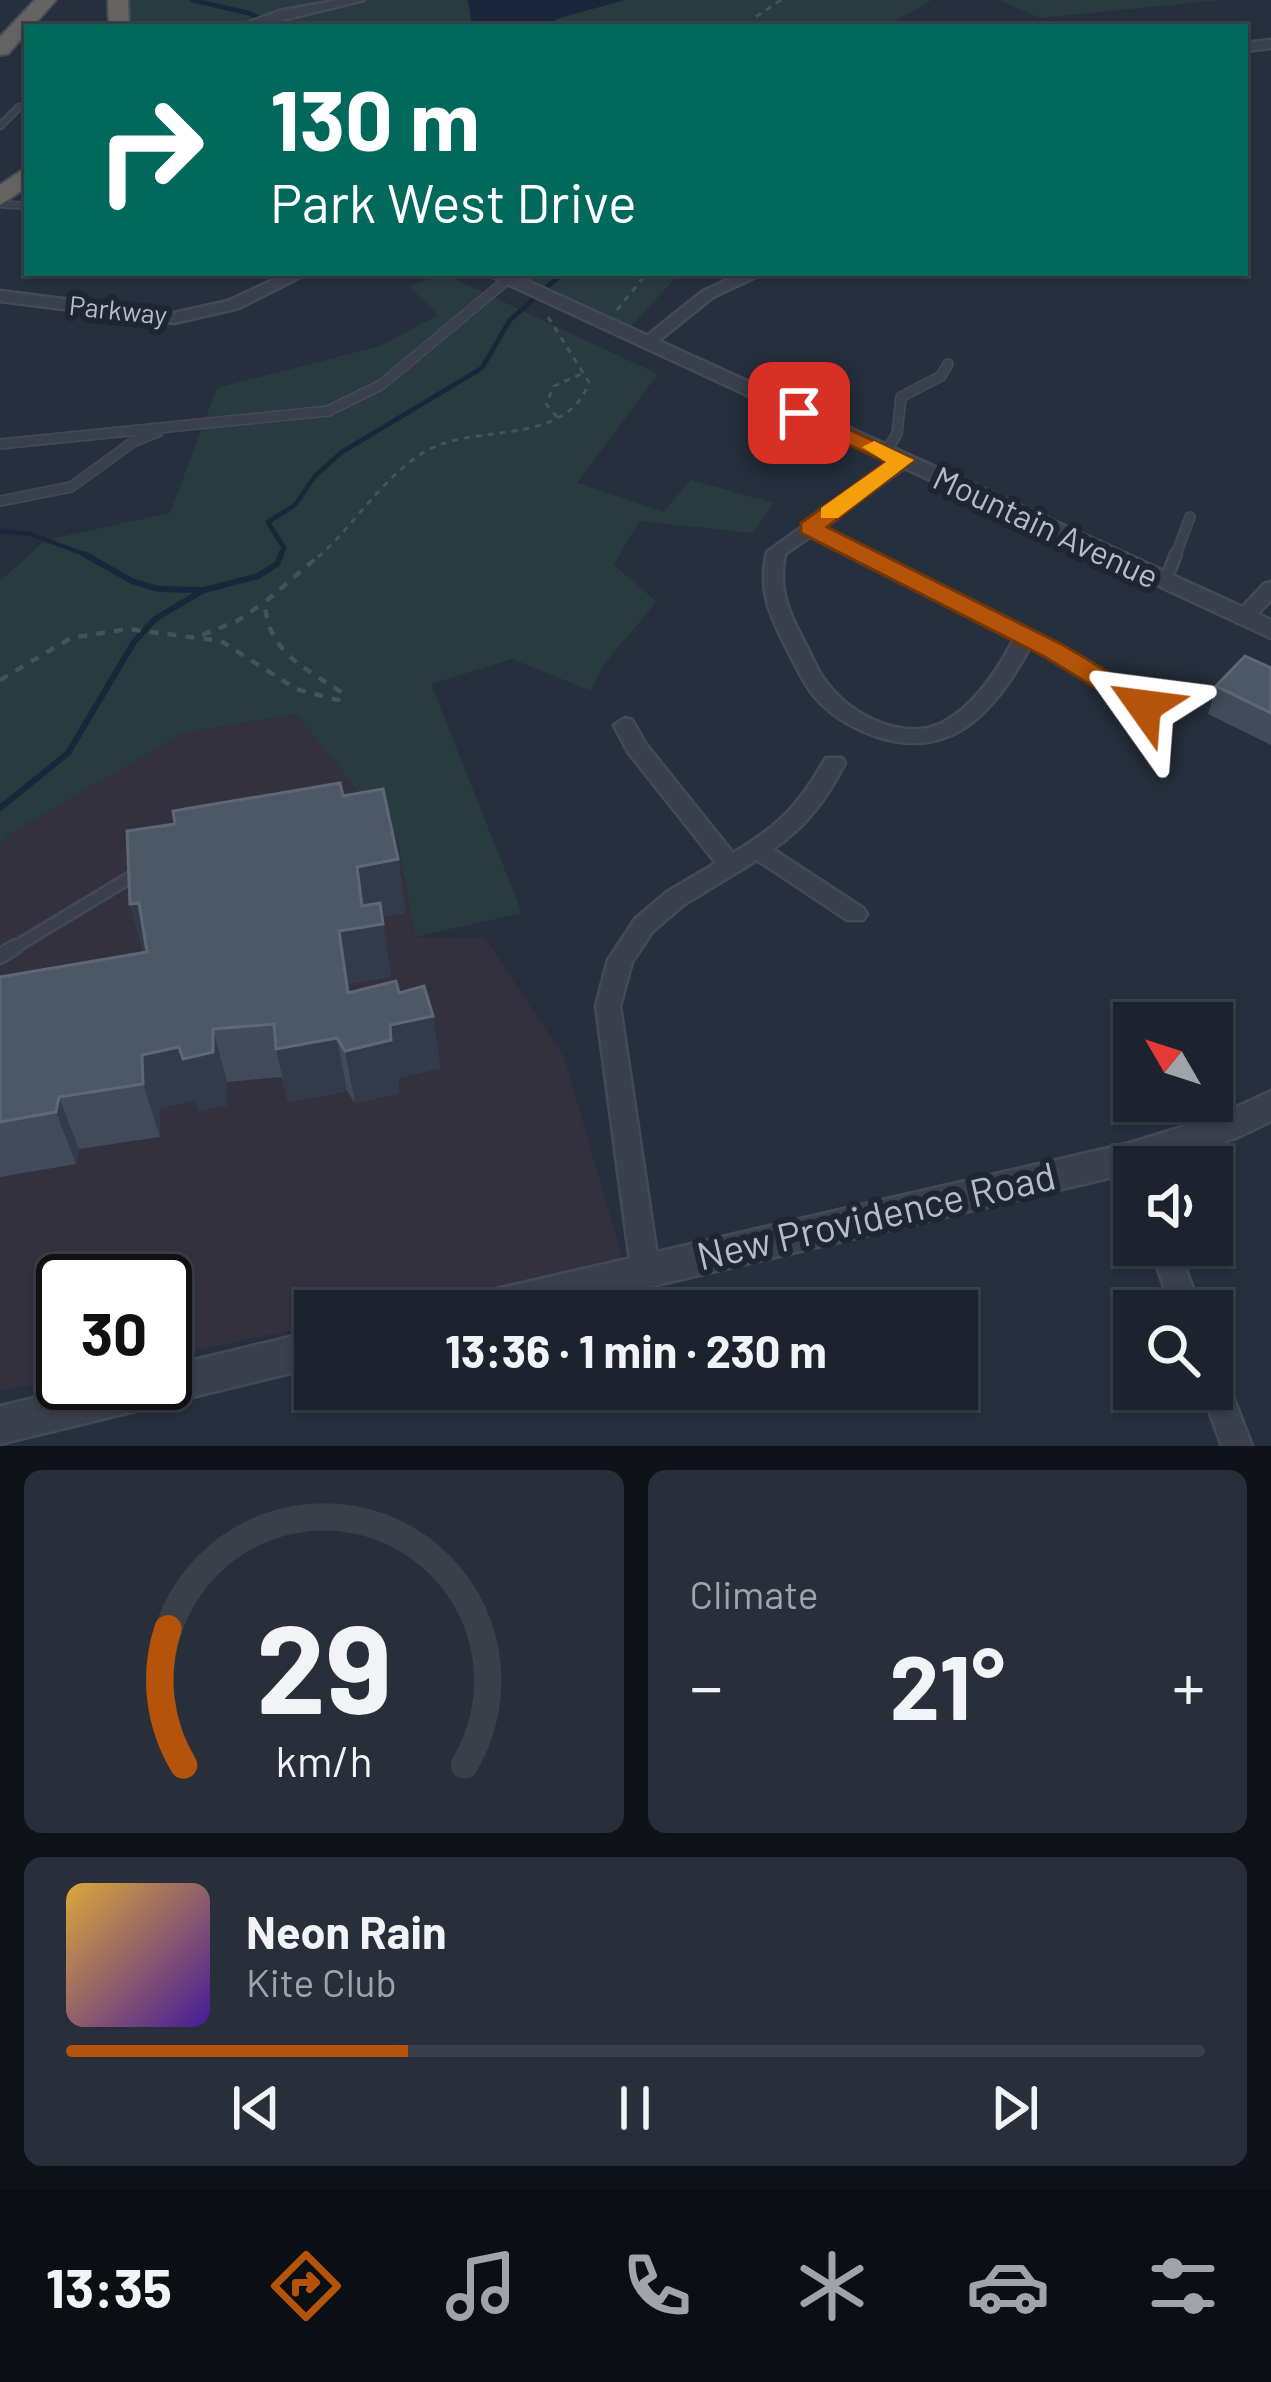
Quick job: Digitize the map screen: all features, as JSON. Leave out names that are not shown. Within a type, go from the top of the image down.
[{"type":"highway","points":[[24,24],[46,0]]},
{"type":"highway","points":[[0,51],[24,24]]},
{"type":"highway","points":[[0,201],[24,177]]},
{"type":"street","points":[[250,24],[358,0]]},
{"type":"street","name":"Parkway","points":[[0,296],[174,318],[233,305],[295,276]]},
{"type":"street","points":[[646,343],[708,294],[749,276]]},
{"type":"street","name":"Mountain Avenue","points":[[509,280],[547,304],[646,343],[1271,630]]},
{"type":"street","points":[[894,457],[776,552],[770,597],[820,690],[841,711],[881,731],[919,737],[950,728],[1009,671],[1025,636]]},
{"type":"street","points":[[810,528],[1025,636],[1144,706]]},
{"type":"street","points":[[1243,618],[1271,588]]},
{"type":"street","points":[[625,725],[636,747],[729,863]]},
{"type":"street","points":[[645,1269],[608,1006],[611,973],[622,947],[641,924],[812,807],[834,763]]},
{"type":"street","points":[[755,848],[855,914]]},
{"type":"street","name":"New Providence Road","points":[[1177,1146],[1271,1106]]},
{"type":"street","name":"New Providence Road","points":[[560,1290],[1113,1167]]},
{"type":"street","points":[[0,1425],[294,1354]]},
{"type":"street","points":[[1224,1410],[1237,1446]]},
{"type":"lane","points":[[0,126],[19,107]]},
{"type":"lane","points":[[0,444],[301,416],[350,404],[406,371],[509,280]]},
{"type":"lane","points":[[894,457],[901,397],[941,376],[948,364]]},
{"type":"lane","points":[[0,501],[71,487],[133,442],[172,427]]},
{"type":"lane","points":[[1166,582],[1190,517]]},
{"type":"lane","points":[[0,956],[151,865]]},
{"type":"path","points":[[756,24],[754,18],[781,0]]},
{"type":"path","points":[[613,314],[644,276]]},
{"type":"path","points":[[199,636],[237,621],[265,602],[425,453],[447,442],[526,430],[557,417],[589,391],[547,304]]},
{"type":"path","points":[[557,417],[546,404],[554,386],[582,374]]},
{"type":"path","points":[[0,680],[71,638],[128,628],[199,636],[240,649],[296,688],[338,700],[344,694],[286,657],[272,641],[265,602]]},
{"type":"shaded area","points":[[118,0],[932,0],[890,24],[119,24]]},
{"type":"shaded area","points":[[998,0],[1221,0],[1040,18]]},
{"type":"shaded area","points":[[448,276],[658,374],[577,483],[663,512],[691,480],[774,503],[752,533],[639,521],[614,565],[656,601],[612,655],[591,691],[512,659],[431,684],[522,913],[415,937],[398,841],[296,714],[183,733],[8,835],[0,847],[0,581],[46,540],[170,513],[217,388],[380,346],[438,315],[409,286]]},
{"type":"shaded area","points":[[502,276],[677,276],[625,333]]},
{"type":"shaded area","points":[[296,714],[398,841],[415,937],[485,938],[564,1057],[623,1260],[482,1290],[294,1290],[294,1329],[192,1351],[192,1254],[36,1254],[36,1384],[0,1391],[0,847],[8,835],[183,733]]},
{"type":"water","points":[[468,0],[625,0],[556,19],[554,24],[472,24]]},
{"type":"building","points":[[1245,656],[1271,668],[1271,713],[1216,686]]},
{"type":"building","points":[[340,783],[343,796],[383,789],[398,859],[357,867],[362,906],[380,903],[383,924],[339,931],[348,993],[396,981],[399,993],[424,986],[433,1016],[390,1025],[391,1040],[345,1051],[337,1038],[276,1049],[274,1024],[213,1029],[213,1052],[183,1059],[179,1047],[142,1055],[143,1084],[59,1097],[56,1112],[0,1122],[0,977],[147,952],[139,903],[130,904],[127,831],[175,824],[173,811]]},
{"type":"waterway","points":[[192,0],[273,24]]},
{"type":"waterway","points":[[280,557],[284,548],[268,522],[295,505],[315,476],[342,452],[482,368],[510,320],[560,276]]},
{"type":"waterway","points":[[0,531],[30,534],[84,554]]},
{"type":"waterway","points":[[84,554],[92,557]]},
{"type":"waterway","points":[[84,554],[132,581],[158,589],[200,590]]},
{"type":"waterway","points":[[0,808],[68,753],[134,642],[155,619],[204,590],[258,576],[277,564],[281,554]]},
{"type":"slow traffic","points":[[830,513],[902,460],[874,447]]},
{"type":"route","points":[[799,413],[902,460],[810,528],[1054,651],[1144,706]]}]
